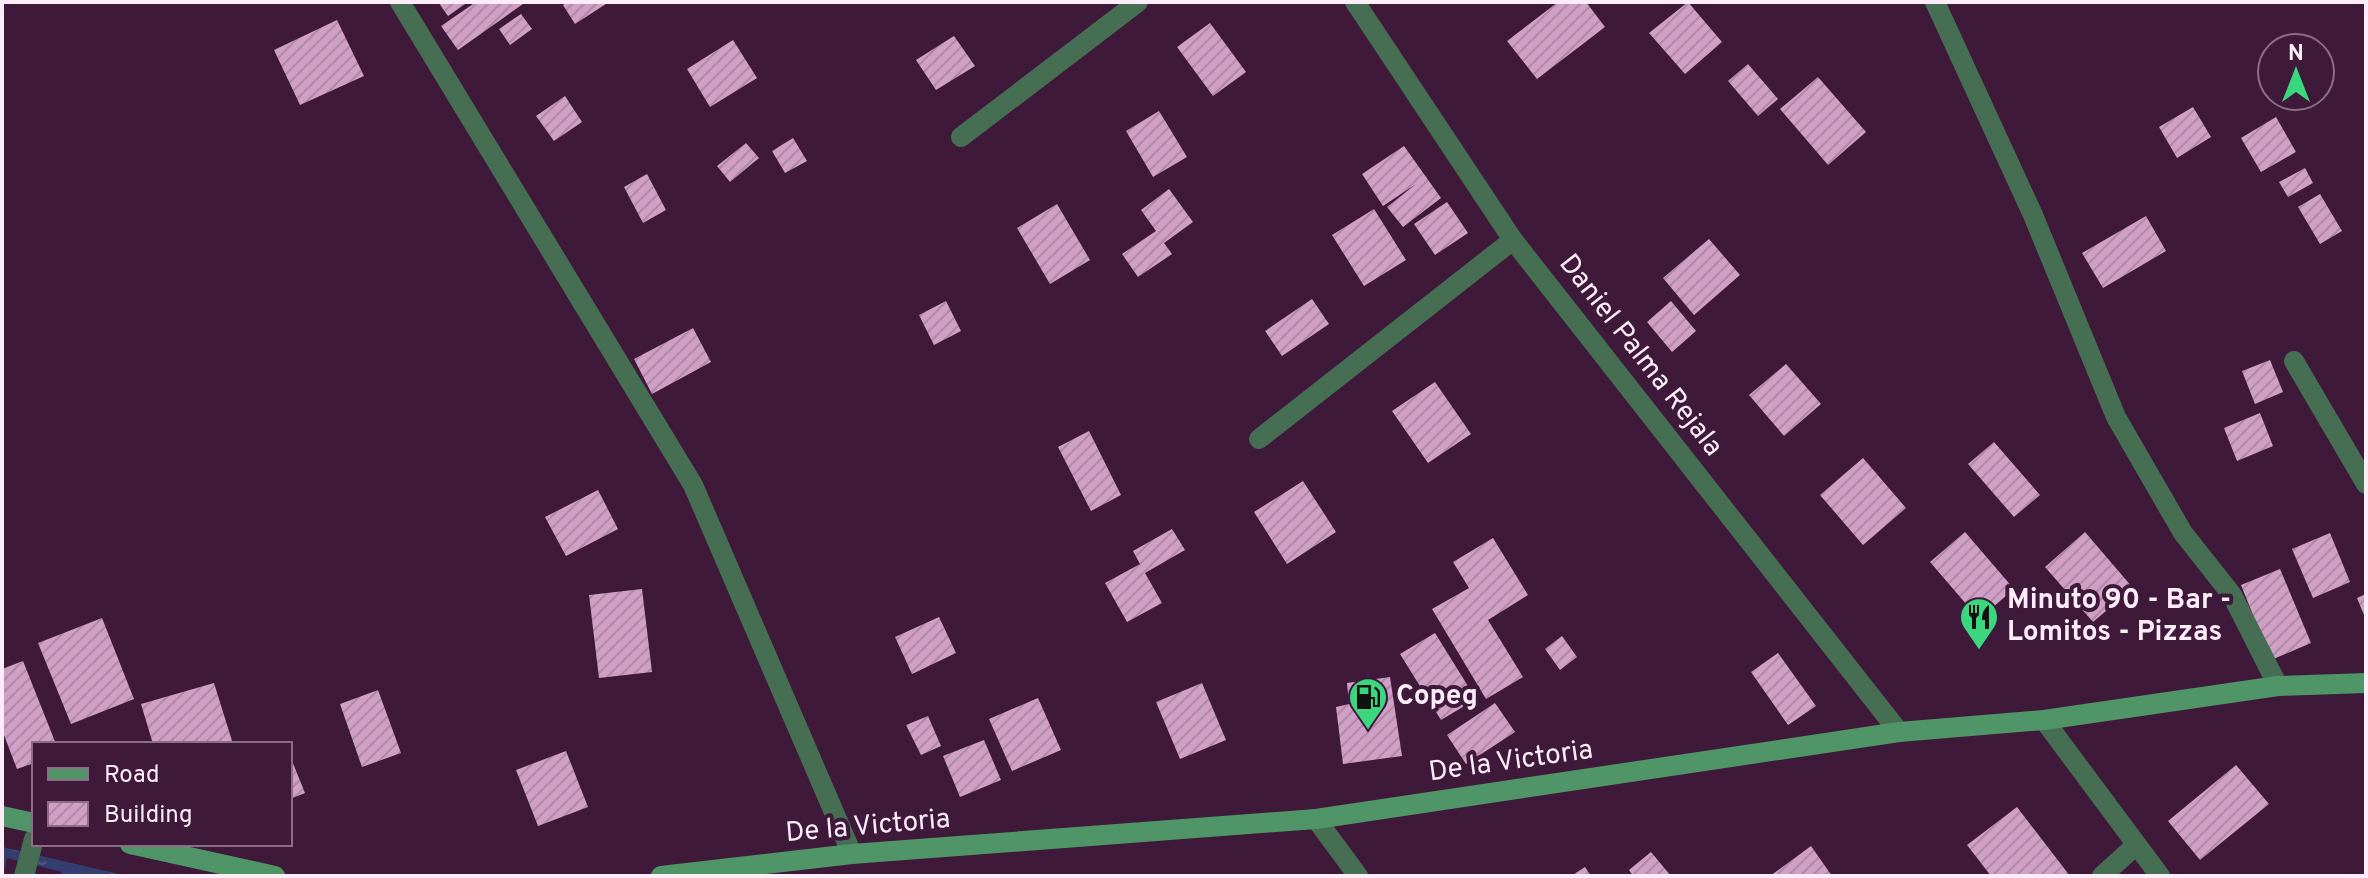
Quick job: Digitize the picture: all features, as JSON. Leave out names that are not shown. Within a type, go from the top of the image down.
[{"type":"main road","name":"De la Victoria","points":[[661,876],[746,871],[852,854],[1316,819],[1899,732],[2044,720],[2278,686],[2366,683]]},
{"type":"main road","points":[[2,816],[32,823]]},
{"type":"main road","points":[[139,846],[275,876]]},
{"type":"street","points":[[400,2],[693,485],[852,854]]},
{"type":"street","points":[[961,137],[1138,2]]},
{"type":"street","name":"Daniel Palma Rejala","points":[[1355,2],[1513,240],[1899,732]]},
{"type":"street","points":[[1935,2],[2033,215],[2116,417],[2183,533],[2232,595],[2278,686]]},
{"type":"street","points":[[1259,439],[1513,240]]},
{"type":"street","points":[[2294,361],[2366,484]]},
{"type":"street","points":[[2044,720],[2160,876]]},
{"type":"street","points":[[1316,819],[1358,876]]},
{"type":"street","points":[[24,876],[32,846]]},
{"type":"street","points":[[2102,876],[2135,846]]},
{"type":"water","points":[[2,847],[128,876],[16,876],[2,872]]},
{"type":"pier","points":[[7,858],[62,872],[61,876],[3,876]]},
{"type":"building","points":[[438,2],[468,2],[448,16]]},
{"type":"building","points":[[476,2],[523,4],[458,50],[441,26]]},
{"type":"building","points":[[567,2],[609,2],[575,24],[563,5]]},
{"type":"building","points":[[1558,2],[1586,2],[1605,27],[1537,79],[1507,41]]},
{"type":"building","points":[[1688,2],[1722,42],[1685,74],[1649,33]]},
{"type":"building","points":[[521,14],[532,29],[510,45],[499,29]]},
{"type":"building","points":[[337,20],[364,76],[300,105],[274,50]]},
{"type":"building","points":[[1210,23],[1246,72],[1213,96],[1177,47]]},
{"type":"building","points":[[954,36],[975,66],[936,90],[916,60]]},
{"type":"building","points":[[733,40],[757,78],[710,107],[687,69]]},
{"type":"building","points":[[1748,64],[1778,99],[1758,116],[1728,81]]},
{"type":"building","points":[[1818,77],[1866,132],[1828,165],[1780,109]]},
{"type":"building","points":[[565,96],[582,122],[554,141],[536,116]]},
{"type":"building","points":[[2193,107],[2211,137],[2177,158],[2159,127]]},
{"type":"building","points":[[1159,111],[1187,157],[1153,177],[1126,131]]},
{"type":"building","points":[[2276,117],[2296,152],[2261,172],[2241,138]]},
{"type":"building","points":[[793,138],[807,161],[785,173],[772,151]]},
{"type":"building","points":[[746,143],[759,158],[730,182],[717,166]]},
{"type":"building","points":[[1404,146],[1441,198],[1403,227],[1387,207],[1416,184],[1383,206],[1362,174]]},
{"type":"building","points":[[2305,168],[2313,183],[2288,197],[2279,182]]},
{"type":"building","points":[[647,174],[666,210],[643,223],[624,187]]},
{"type":"building","points":[[1169,189],[1193,222],[1164,243],[1172,254],[1138,277],[1122,254],[1156,231],[1141,210]]},
{"type":"building","points":[[2320,194],[2342,231],[2320,244],[2298,207]]},
{"type":"building","points":[[1447,202],[1468,233],[1435,255],[1414,224]]},
{"type":"building","points":[[1057,204],[1090,260],[1050,284],[1017,228]]},
{"type":"building","points":[[1374,209],[1406,260],[1364,286],[1332,235]]},
{"type":"building","points":[[2146,216],[2166,251],[2103,288],[2082,253]]},
{"type":"building","points":[[1709,239],[1740,275],[1694,315],[1663,278]]},
{"type":"building","points":[[1312,299],[1329,324],[1282,356],[1265,331]]},
{"type":"building","points":[[946,301],[961,331],[934,345],[919,315]]},
{"type":"building","points":[[1671,301],[1696,331],[1672,352],[1647,322]]},
{"type":"building","points":[[693,328],[711,362],[652,394],[634,359]]},
{"type":"building","points":[[2270,360],[2283,392],[2255,404],[2242,371]]},
{"type":"building","points":[[1786,364],[1821,404],[1784,436],[1749,395]]},
{"type":"building","points":[[1435,382],[1471,434],[1428,463],[1392,411]]},
{"type":"building","points":[[2260,413],[2273,446],[2237,461],[2224,428]]},
{"type":"building","points":[[1089,431],[1121,495],[1091,511],[1058,447]]},
{"type":"building","points":[[1994,442],[2040,495],[2014,517],[1968,464]]},
{"type":"building","points":[[1863,458],[1906,508],[1863,545],[1820,495]]},
{"type":"building","points":[[1303,481],[1336,532],[1287,564],[1254,512]]},
{"type":"building","points":[[598,490],[618,529],[566,556],[545,517]]},
{"type":"building","points":[[1172,529],[1185,550],[1145,573],[1162,603],[1127,622],[1105,583],[1140,564],[1133,551]]},
{"type":"building","points":[[1965,532],[2014,589],[1979,619],[1930,562]]},
{"type":"building","points":[[2085,532],[2133,588],[2093,622],[2045,567]]},
{"type":"building","points":[[2330,533],[2350,582],[2313,598],[2292,549]]},
{"type":"building","points":[[1493,538],[1528,595],[1488,620],[1523,677],[1486,699],[1432,609],[1469,588],[1453,562]]},
{"type":"building","points":[[2280,569],[2311,643],[2271,660],[2241,585]]},
{"type":"building","points":[[642,589],[652,672],[599,678],[589,595]]},
{"type":"building","points":[[2366,594],[2366,620],[2357,598]]},
{"type":"building","points":[[939,617],[956,653],[912,674],[895,637]]},
{"type":"building","points":[[102,618],[134,699],[71,724],[38,643]]},
{"type":"building","points":[[1435,633],[1476,699],[1441,720],[1400,654]]},
{"type":"building","points":[[1562,636],[1577,657],[1560,670],[1545,649]]},
{"type":"building","points":[[1778,653],[1816,706],[1788,725],[1751,672]]},
{"type":"building","points":[[23,661],[55,742],[32,742],[32,764],[17,769],[2,730],[2,669]]},
{"type":"building","name":"Copeg","points":[[1390,677],[1402,756],[1343,764],[1336,707],[1349,704],[1347,683]]},
{"type":"building","points":[[214,683],[232,742],[152,742],[141,704]]},
{"type":"building","points":[[1202,683],[1226,740],[1180,759],[1156,702]]},
{"type":"building","points":[[378,690],[401,753],[362,767],[340,704]]},
{"type":"building","points":[[1038,698],[1061,750],[1012,771],[989,719]]},
{"type":"building","points":[[1495,703],[1515,732],[1466,764],[1447,735]]},
{"type":"building","points":[[928,716],[941,746],[921,755],[906,725]]},
{"type":"building","points":[[984,740],[1001,780],[960,797],[943,756]]},
{"type":"building","points":[[566,751],[588,807],[538,826],[516,770]]},
{"type":"building","points":[[292,761],[305,793],[292,798]]},
{"type":"building","points":[[2236,765],[2269,804],[2200,860],[2168,821]]},
{"type":"building","points":[[2017,807],[2070,876],[1991,876],[1967,845]]},
{"type":"building","points":[[1811,846],[1832,876],[1770,876]]},
{"type":"building","points":[[1651,852],[1671,876],[1633,876],[1629,870]]},
{"type":"building","points":[[1585,867],[1591,876],[1571,876]]},
{"type":"place","name":"Minuto 90 - Bar - Lomitos - Pizzas","points":[[1979,651]]},
{"type":"place","name":"Copeg","points":[[1368,731]]}]
